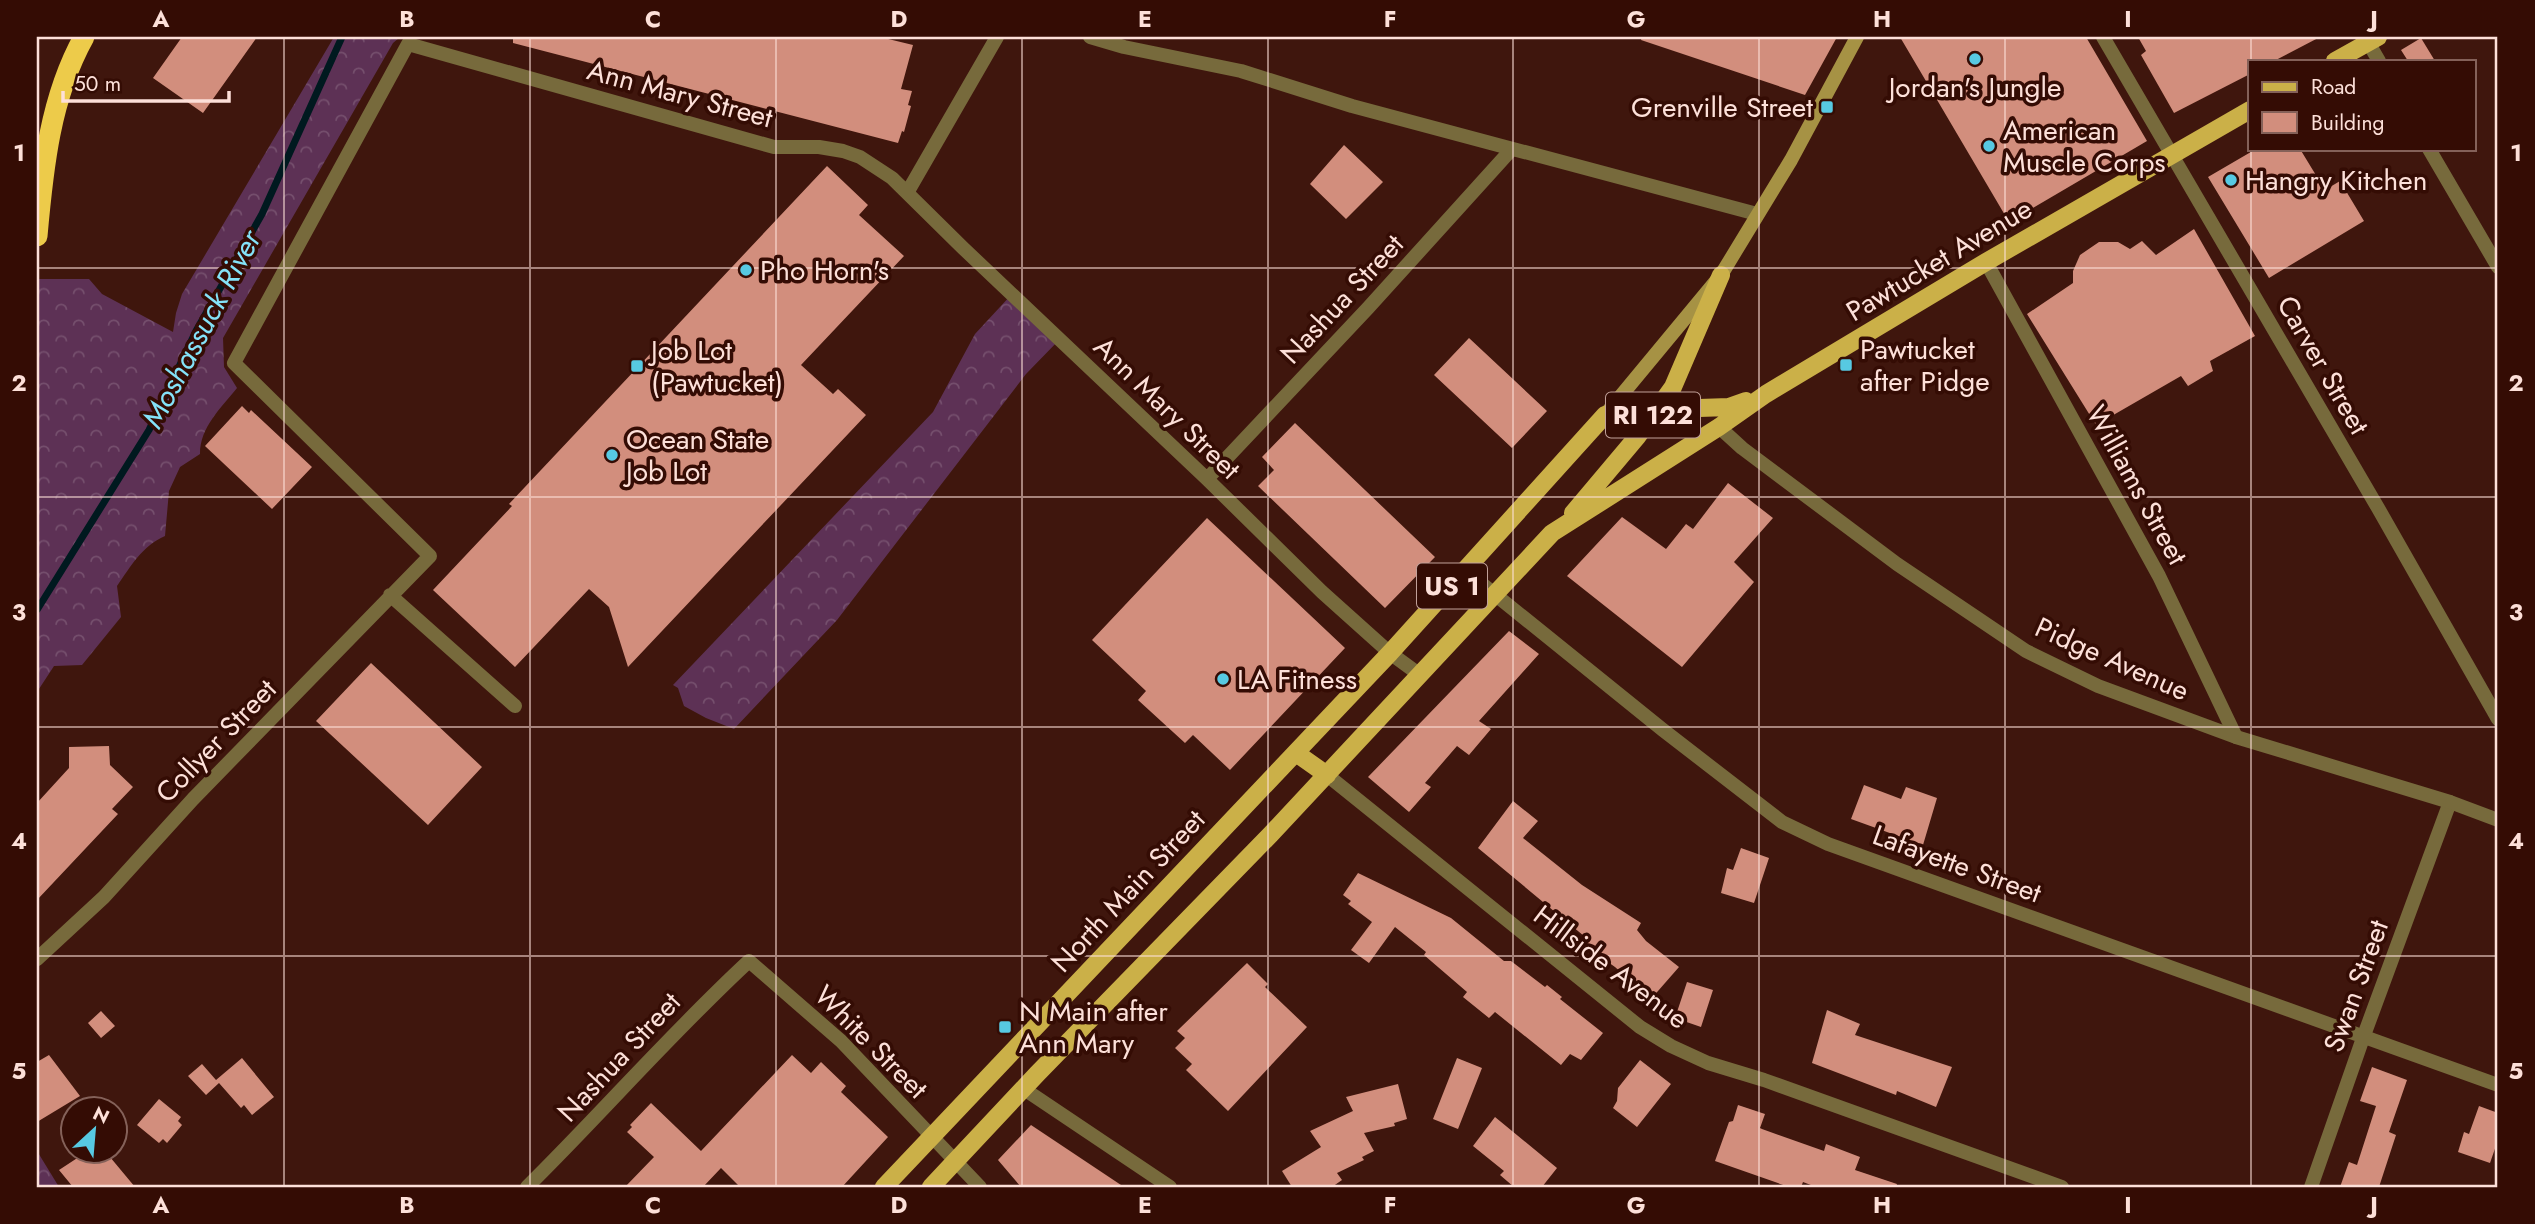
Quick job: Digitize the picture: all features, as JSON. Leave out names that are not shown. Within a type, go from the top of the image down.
[{"type":"highway","points":[[37,236],[43,162],[64,80],[84,37]]},
{"type":"main road","name":"RI 122","points":[[1552,533],[1580,506],[1673,387],[1721,275],[1791,160],[1857,37]]},
{"type":"main road","points":[[2337,60],[2370,39]]},
{"type":"main road","name":"Pawtucket Avenue","points":[[1329,772],[1552,533],[1766,394],[1986,262],[2248,111]]},
{"type":"main road","name":"RI 122","points":[[1605,415],[1721,275]]},
{"type":"main road","name":"Pawtucket Avenue","points":[[1605,415],[1664,400],[1699,408],[1729,407],[1766,394]]},
{"type":"main road","name":"US 1","points":[[1296,753],[1466,571],[1605,415]]},
{"type":"main road","points":[[1296,753],[1329,772]]},
{"type":"main road","name":"North Main Street","points":[[884,1187],[1296,753]]},
{"type":"main road","name":"US 1","points":[[931,1187],[1329,772]]},
{"type":"street","points":[[907,193],[997,37]]},
{"type":"street","points":[[1090,37],[1124,47],[1241,71],[1352,106],[1757,214]]},
{"type":"street","name":"Carver Street","points":[[2103,37],[2498,719]]},
{"type":"street","points":[[2370,39],[2379,60]]},
{"type":"street","name":"Ann Mary Street","points":[[430,556],[234,363],[408,44],[774,147],[819,147],[860,157],[892,178],[1322,592],[1390,653],[1420,674]]},
{"type":"street","name":"Nashua Street","points":[[1207,479],[1368,308],[1511,150]]},
{"type":"street","points":[[2430,150],[2498,267]]},
{"type":"street","name":"Williams Street","points":[[1986,262],[2159,576],[2236,737]]},
{"type":"street","name":"Pidge Avenue","points":[[1719,427],[1742,448],[1897,564],[2026,651],[2098,686],[2236,737],[2449,802],[2498,820]]},
{"type":"street","name":"Collyer Street","points":[[37,960],[104,897],[192,799],[430,556]]},
{"type":"street","name":"Lafayette Street","points":[[1466,571],[1782,822],[1828,844],[2498,1085]]},
{"type":"street","points":[[390,595],[515,706]]},
{"type":"street","name":"Hillside Avenue","points":[[1329,772],[1640,1027],[1671,1046],[1708,1063],[1765,1080],[2062,1187]]},
{"type":"street","name":"Swan Street","points":[[2311,1187],[2449,802]]},
{"type":"street","name":"Nashua Street","points":[[527,1187],[702,1004],[749,961]]},
{"type":"street","name":"White Street","points":[[749,961],[841,1041],[980,1187]]},
{"type":"street","points":[[1024,1089],[1170,1187]]},
{"type":"green space","points":[[334,37],[400,37],[393,43],[223,338],[224,367],[237,388],[207,427],[200,454],[180,467],[169,491],[165,536],[143,551],[117,586],[121,617],[82,665],[54,666],[37,692],[37,279],[89,279],[102,294],[173,332],[182,294]]},
{"type":"green space","points":[[1012,294],[1059,340],[1026,374],[837,620],[734,729],[684,706],[678,688],[673,685],[933,412],[975,334]]},
{"type":"green space","points":[[37,1151],[59,1187],[37,1187]]},
{"type":"building","points":[[182,37],[257,37],[203,113],[153,78]]},
{"type":"building","points":[[513,37],[880,37],[913,45],[901,89],[912,91],[908,105],[911,106],[898,143],[513,43]]},
{"type":"building","points":[[1642,37],[1837,37],[1805,95],[1641,40]]},
{"type":"building","points":[[1900,37],[2086,37],[2147,141],[2009,222]]},
{"type":"building","points":[[2138,37],[2320,37],[2276,60],[2248,60],[2248,75],[2174,113],[2141,55],[2146,51]]},
{"type":"building","points":[[2421,38],[2434,60],[2407,60],[2401,50]]},
{"type":"building","points":[[1344,145],[1383,182],[1346,219],[1310,184]]},
{"type":"building","points":[[2254,150],[2301,150],[2325,190],[2340,181],[2364,221],[2269,278],[2208,177]]},
{"type":"building","points":[[827,166],[868,205],[859,215],[904,256],[801,365],[833,394],[838,389],[866,415],[628,667],[609,607],[589,589],[515,667],[433,590],[512,506],[509,504]]},
{"type":"building","points":[[2194,229],[2255,336],[2210,361],[2213,371],[2188,386],[2181,376],[2096,425],[2027,314],[2073,283],[2073,271],[2080,255],[2099,242],[2118,242],[2130,249],[2142,241],[2156,255]]},
{"type":"building","points":[[1469,338],[1547,411],[1512,448],[1434,375]]},
{"type":"building","points":[[242,406],[249,413],[251,410],[312,467],[272,509],[205,446]]},
{"type":"building","points":[[1295,423],[1435,557],[1385,608],[1258,486],[1274,470],[1262,457]]},
{"type":"building","points":[[1728,483],[1773,518],[1734,562],[1754,582],[1682,667],[1567,576],[1622,517],[1666,549],[1686,524],[1693,529]]},
{"type":"building","points":[[1207,518],[1345,648],[1230,770],[1193,735],[1185,743],[1138,700],[1146,691],[1092,640]]},
{"type":"building","points":[[1509,631],[1539,654],[1479,721],[1491,729],[1469,755],[1457,746],[1425,783],[1431,787],[1409,812],[1368,777]]},
{"type":"building","points":[[371,663],[482,767],[428,825],[316,721]]},
{"type":"building","points":[[109,746],[110,765],[133,787],[112,809],[118,814],[37,900],[37,803],[69,768],[69,747]]},
{"type":"building","points":[[1864,785],[1901,799],[1906,787],[1937,798],[1923,845],[1851,819]]},
{"type":"building","points":[[1513,801],[1538,821],[1523,838],[1582,885],[1641,923],[1637,930],[1646,941],[1679,967],[1651,999],[1615,967],[1585,946],[1590,941],[1478,848]]},
{"type":"building","points":[[1741,848],[1769,858],[1754,903],[1721,893],[1727,868],[1733,870]]},
{"type":"building","points":[[1358,873],[1451,918],[1504,961],[1511,961],[1545,987],[1547,985],[1562,997],[1560,999],[1603,1033],[1581,1060],[1570,1054],[1561,1065],[1495,1012],[1489,1018],[1463,997],[1467,992],[1424,955],[1426,952],[1395,927],[1369,963],[1351,950],[1372,922],[1348,904],[1351,901],[1343,895]]},
{"type":"building","points":[[1247,963],[1268,984],[1265,987],[1307,1027],[1228,1111],[1186,1070],[1192,1064],[1175,1048],[1185,1038],[1177,1031]]},
{"type":"building","points":[[1687,982],[1713,990],[1701,1027],[1675,1018]]},
{"type":"building","points":[[1827,1010],[1860,1024],[1855,1035],[1952,1067],[1936,1107],[1812,1063]]},
{"type":"building","points":[[101,1011],[115,1026],[101,1038],[88,1023]]},
{"type":"building","points":[[49,1055],[78,1094],[60,1094],[60,1108],[37,1122],[37,1062]]},
{"type":"building","points":[[792,1055],[811,1073],[821,1062],[846,1086],[841,1092],[888,1137],[842,1187],[740,1187],[721,1168],[703,1187],[625,1187],[654,1157],[627,1132],[632,1127],[630,1125],[651,1103],[701,1151]]},
{"type":"building","points":[[242,1058],[274,1097],[252,1115],[244,1105],[241,1108],[219,1083],[206,1095],[188,1076],[202,1064],[216,1080]]},
{"type":"building","points":[[1457,1058],[1482,1068],[1458,1129],[1433,1119]]},
{"type":"building","points":[[1640,1060],[1671,1084],[1637,1127],[1613,1108],[1617,1101],[1618,1088]]},
{"type":"building","points":[[2372,1067],[2407,1080],[2389,1132],[2396,1135],[2379,1187],[2340,1187],[2349,1162],[2357,1165],[2376,1106],[2360,1101]]},
{"type":"building","points":[[1398,1084],[1407,1119],[1394,1123],[1395,1126],[1364,1133],[1374,1151],[1362,1157],[1364,1160],[1337,1173],[1342,1180],[1332,1187],[1292,1187],[1282,1171],[1321,1147],[1310,1131],[1353,1111],[1346,1097]]},
{"type":"building","points":[[159,1099],[181,1117],[178,1121],[182,1125],[167,1143],[163,1139],[159,1143],[137,1125]]},
{"type":"building","points":[[1738,1105],[1765,1114],[1760,1128],[1824,1151],[1826,1144],[1860,1157],[1855,1170],[1897,1184],[1896,1187],[1816,1187],[1803,1182],[1801,1187],[1789,1187],[1715,1161]]},
{"type":"building","points":[[2479,1106],[2498,1113],[2498,1140],[2490,1163],[2458,1152],[2464,1132],[2469,1134]]},
{"type":"building","points":[[1495,1117],[1557,1168],[1542,1187],[1514,1187],[1500,1175],[1504,1171],[1473,1146]]},
{"type":"building","points":[[1031,1125],[1124,1187],[1021,1187],[998,1160]]},
{"type":"building","points":[[68,1164],[116,1164],[135,1187],[73,1187],[59,1170]]},
{"type":"waterway","name":"Moshassuck River","points":[[37,610],[149,430],[196,331],[262,214],[342,37]]},
{"type":"place","name":"Jordan's Jungle","points":[[1975,59]]},
{"type":"place","name":"Grenville Street","points":[[1827,107]]},
{"type":"place","name":"American Muscle Corps","points":[[1989,146]]},
{"type":"place","name":"Hangry Kitchen","points":[[2231,180]]},
{"type":"place","name":"Pho Horn's","points":[[746,270]]},
{"type":"place","name":"Pawtucket after Pidge","points":[[1846,365]]},
{"type":"place","name":"Job Lot (Pawtucket)","points":[[637,366]]},
{"type":"place","name":"Ocean State Job Lot","points":[[612,455]]},
{"type":"place","name":"LA Fitness","points":[[1223,679]]},
{"type":"place","name":"N Main after Ann Mary","points":[[1005,1027]]}]
